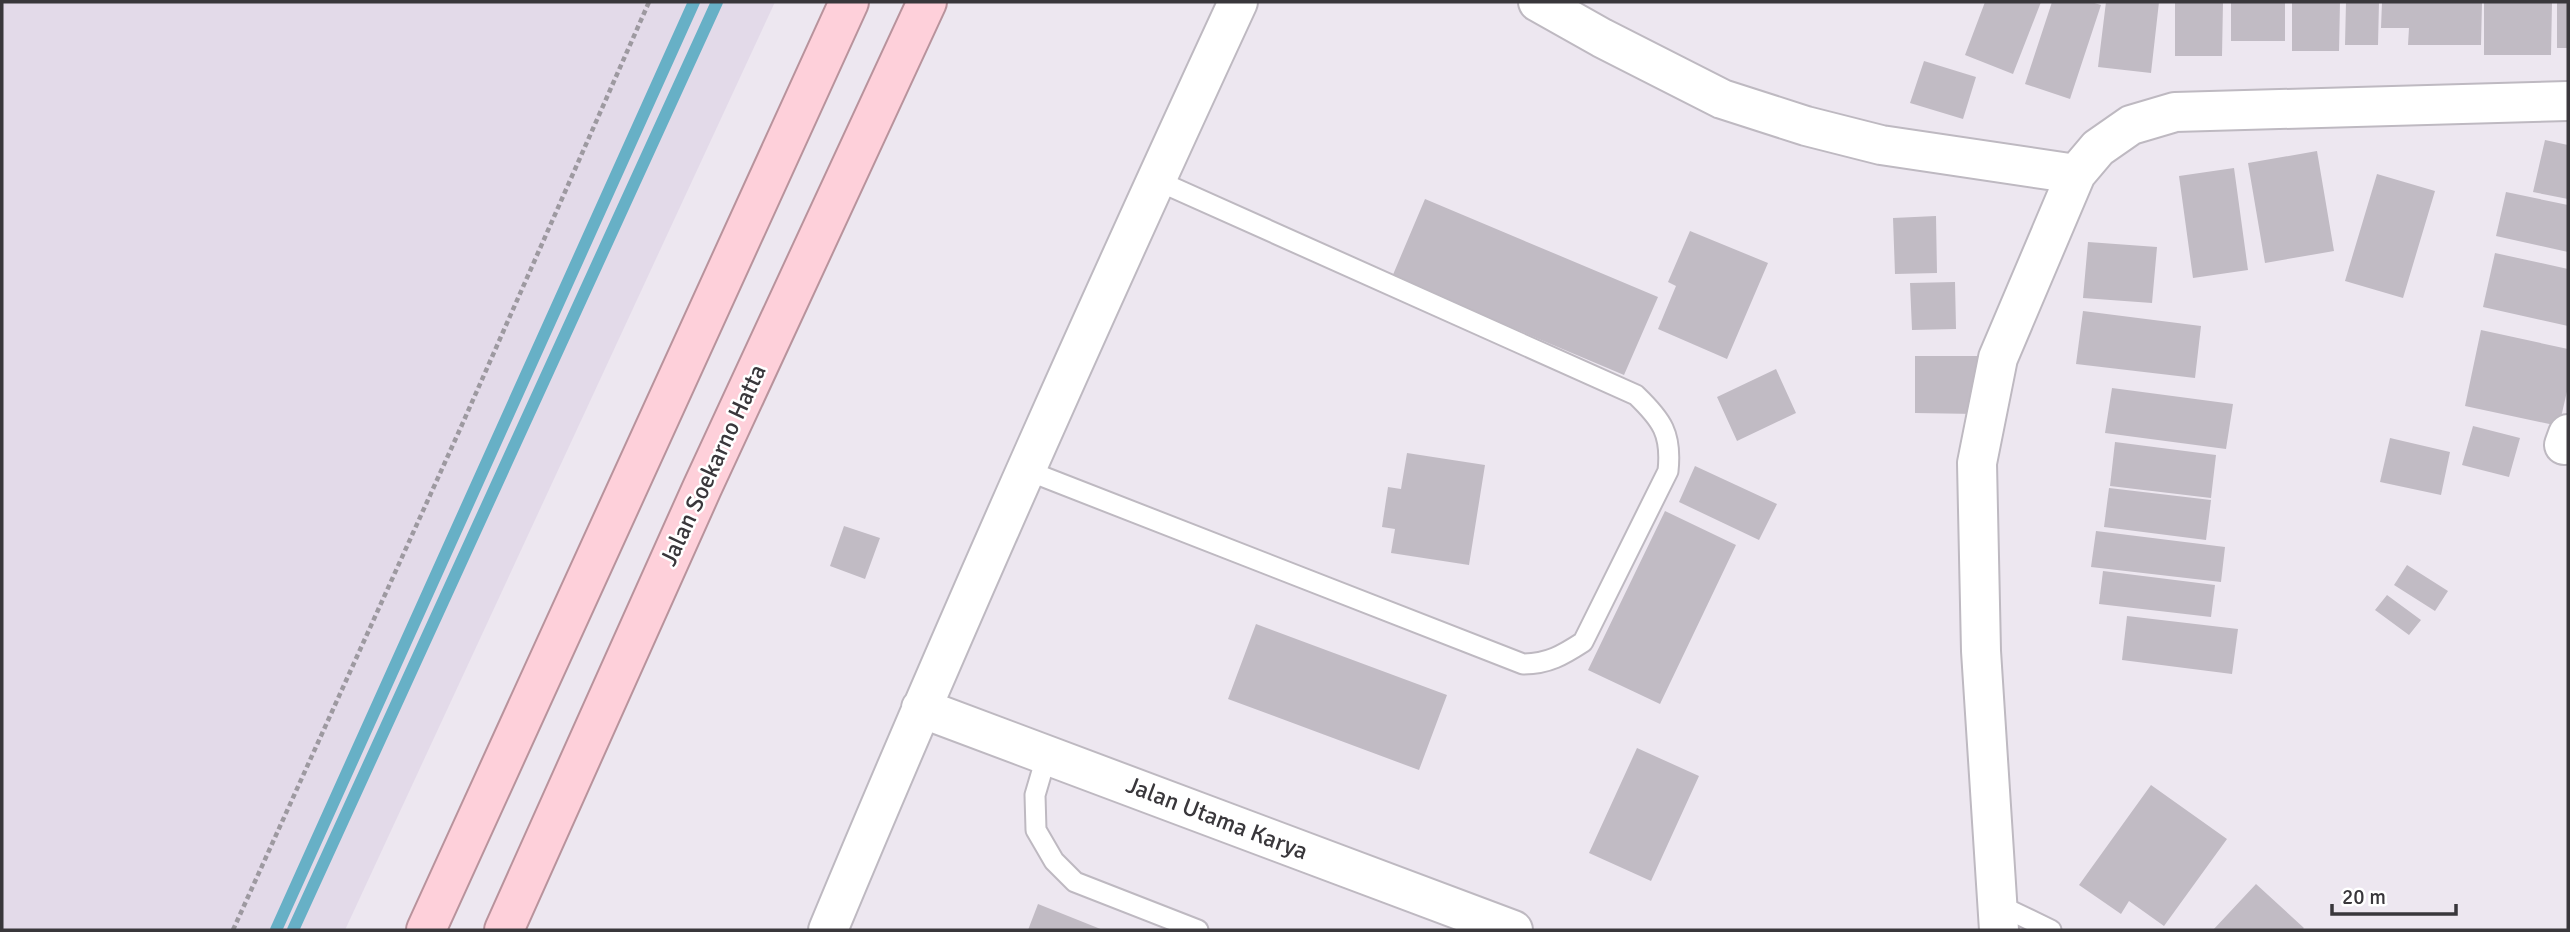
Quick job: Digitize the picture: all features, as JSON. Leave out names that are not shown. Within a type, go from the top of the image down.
[{"type":"highway","points":[[426,930],[849,2]]},
{"type":"highway","name":"Jalan Soekarno Hatta","points":[[504,930],[702,488],[928,2]]},
{"type":"street","points":[[828,930],[921,708],[1238,2]]},
{"type":"street","points":[[1538,2],[1602,38],[1734,103],[1806,126],[1881,145],[2076,174]]},
{"type":"street","points":[[1999,918],[1981,651],[1977,463],[1998,358],[2076,174],[2098,148],[2131,125],[2175,112],[2568,101]]},
{"type":"street","name":"Jalan Utama Karya","points":[[921,708],[1513,930]]},
{"type":"lane","points":[[1027,470],[1523,664],[1543,664],[1562,656],[1583,642],[1668,471],[1671,449],[1662,426],[1653,411],[1636,395],[1156,180]]},
{"type":"lane","points":[[1047,754],[1035,795],[1036,830],[1054,861],[1075,882],[1198,930]]},
{"type":"lane","points":[[1999,918],[2051,930]]},
{"type":"path","points":[[233,930],[455,440],[649,2]]},
{"type":"shaded area","points":[[2,2],[775,2],[345,930],[2,930]]},
{"type":"building","points":[[1985,2],[2041,2],[2013,74],[1965,55]]},
{"type":"building","points":[[2052,2],[2091,2],[2101,5],[2070,99],[2025,84]]},
{"type":"building","points":[[2106,2],[2159,2],[2151,73],[2098,67]]},
{"type":"building","points":[[2175,2],[2223,2],[2222,56],[2175,56]]},
{"type":"building","points":[[2231,2],[2285,2],[2285,41],[2231,41]]},
{"type":"building","points":[[2292,2],[2340,2],[2339,51],[2292,51]]},
{"type":"building","points":[[2346,2],[2379,2],[2378,45],[2345,45]]},
{"type":"building","points":[[2382,2],[2482,2],[2481,45],[2408,45],[2409,28],[2381,28]]},
{"type":"building","points":[[2484,2],[2552,2],[2551,55],[2484,55]]},
{"type":"building","points":[[2557,2],[2568,2],[2568,48],[2557,48]]},
{"type":"building","points":[[1924,61],[1976,77],[1963,119],[1910,103]]},
{"type":"building","points":[[2545,140],[2568,145],[2568,199],[2533,192]]},
{"type":"building","points":[[2317,151],[2334,251],[2265,263],[2248,163]]},
{"type":"building","points":[[2234,168],[2248,270],[2193,278],[2179,176]]},
{"type":"building","points":[[2377,174],[2435,191],[2403,298],[2345,281]]},
{"type":"building","points":[[2506,192],[2568,205],[2568,252],[2496,236]]},
{"type":"building","points":[[1425,199],[1658,297],[1624,375],[1392,277]]},
{"type":"building","points":[[1936,216],[1937,273],[1895,274],[1893,218]]},
{"type":"building","points":[[1690,231],[1768,263],[1727,359],[1658,329],[1676,286],[1668,282]]},
{"type":"building","points":[[2088,242],[2157,247],[2152,303],[2083,298]]},
{"type":"building","points":[[2495,253],[2568,269],[2568,326],[2483,307]]},
{"type":"building","points":[[1955,282],[1956,329],[1912,330],[1910,283]]},
{"type":"building","points":[[2083,311],[2201,326],[2195,378],[2076,364]]},
{"type":"building","points":[[2481,330],[2568,349],[2568,387],[2559,426],[2465,406]]},
{"type":"building","points":[[1915,356],[1977,356],[1977,414],[1915,413]]},
{"type":"building","points":[[1776,369],[1796,413],[1737,441],[1717,397]]},
{"type":"building","points":[[2112,388],[2233,404],[2226,449],[2105,433]]},
{"type":"building","points":[[2473,426],[2520,438],[2509,477],[2462,465]]},
{"type":"building","points":[[2390,438],[2450,452],[2441,495],[2380,482]]},
{"type":"building","points":[[2115,442],[2216,455],[2211,498],[2110,486]]},
{"type":"building","points":[[1407,453],[1485,465],[1469,565],[1391,553],[1395,529],[1382,527],[1388,487],[1401,489]]},
{"type":"building","points":[[1695,466],[1777,504],[1759,540],[1679,502]]},
{"type":"building","points":[[2109,488],[2211,500],[2206,540],[2104,527]]},
{"type":"building","points":[[1665,511],[1736,545],[1660,704],[1588,670]]},
{"type":"building","points":[[844,526],[880,538],[865,579],[830,566]]},
{"type":"building","points":[[2096,531],[2225,547],[2221,582],[2091,567]]},
{"type":"building","points":[[2407,565],[2448,591],[2435,611],[2394,585]]},
{"type":"building","points":[[2103,571],[2215,585],[2211,617],[2099,604]]},
{"type":"building","points":[[2387,595],[2421,620],[2409,635],[2375,610]]},
{"type":"building","points":[[2127,616],[2238,629],[2232,674],[2122,660]]},
{"type":"building","points":[[1256,624],[1447,695],[1419,770],[1228,699]]},
{"type":"building","points":[[1637,748],[1699,776],[1651,881],[1589,853]]},
{"type":"building","points":[[2151,785],[2227,839],[2164,926],[2129,901],[2121,914],[2079,885]]},
{"type":"building","points":[[2256,884],[2304,928],[2213,930]]},
{"type":"building","points":[[1038,904],[1103,930],[1028,930]]},
{"type":"waterway","points":[[276,930],[694,2]]},
{"type":"waterway","points":[[293,930],[717,2]]}]
